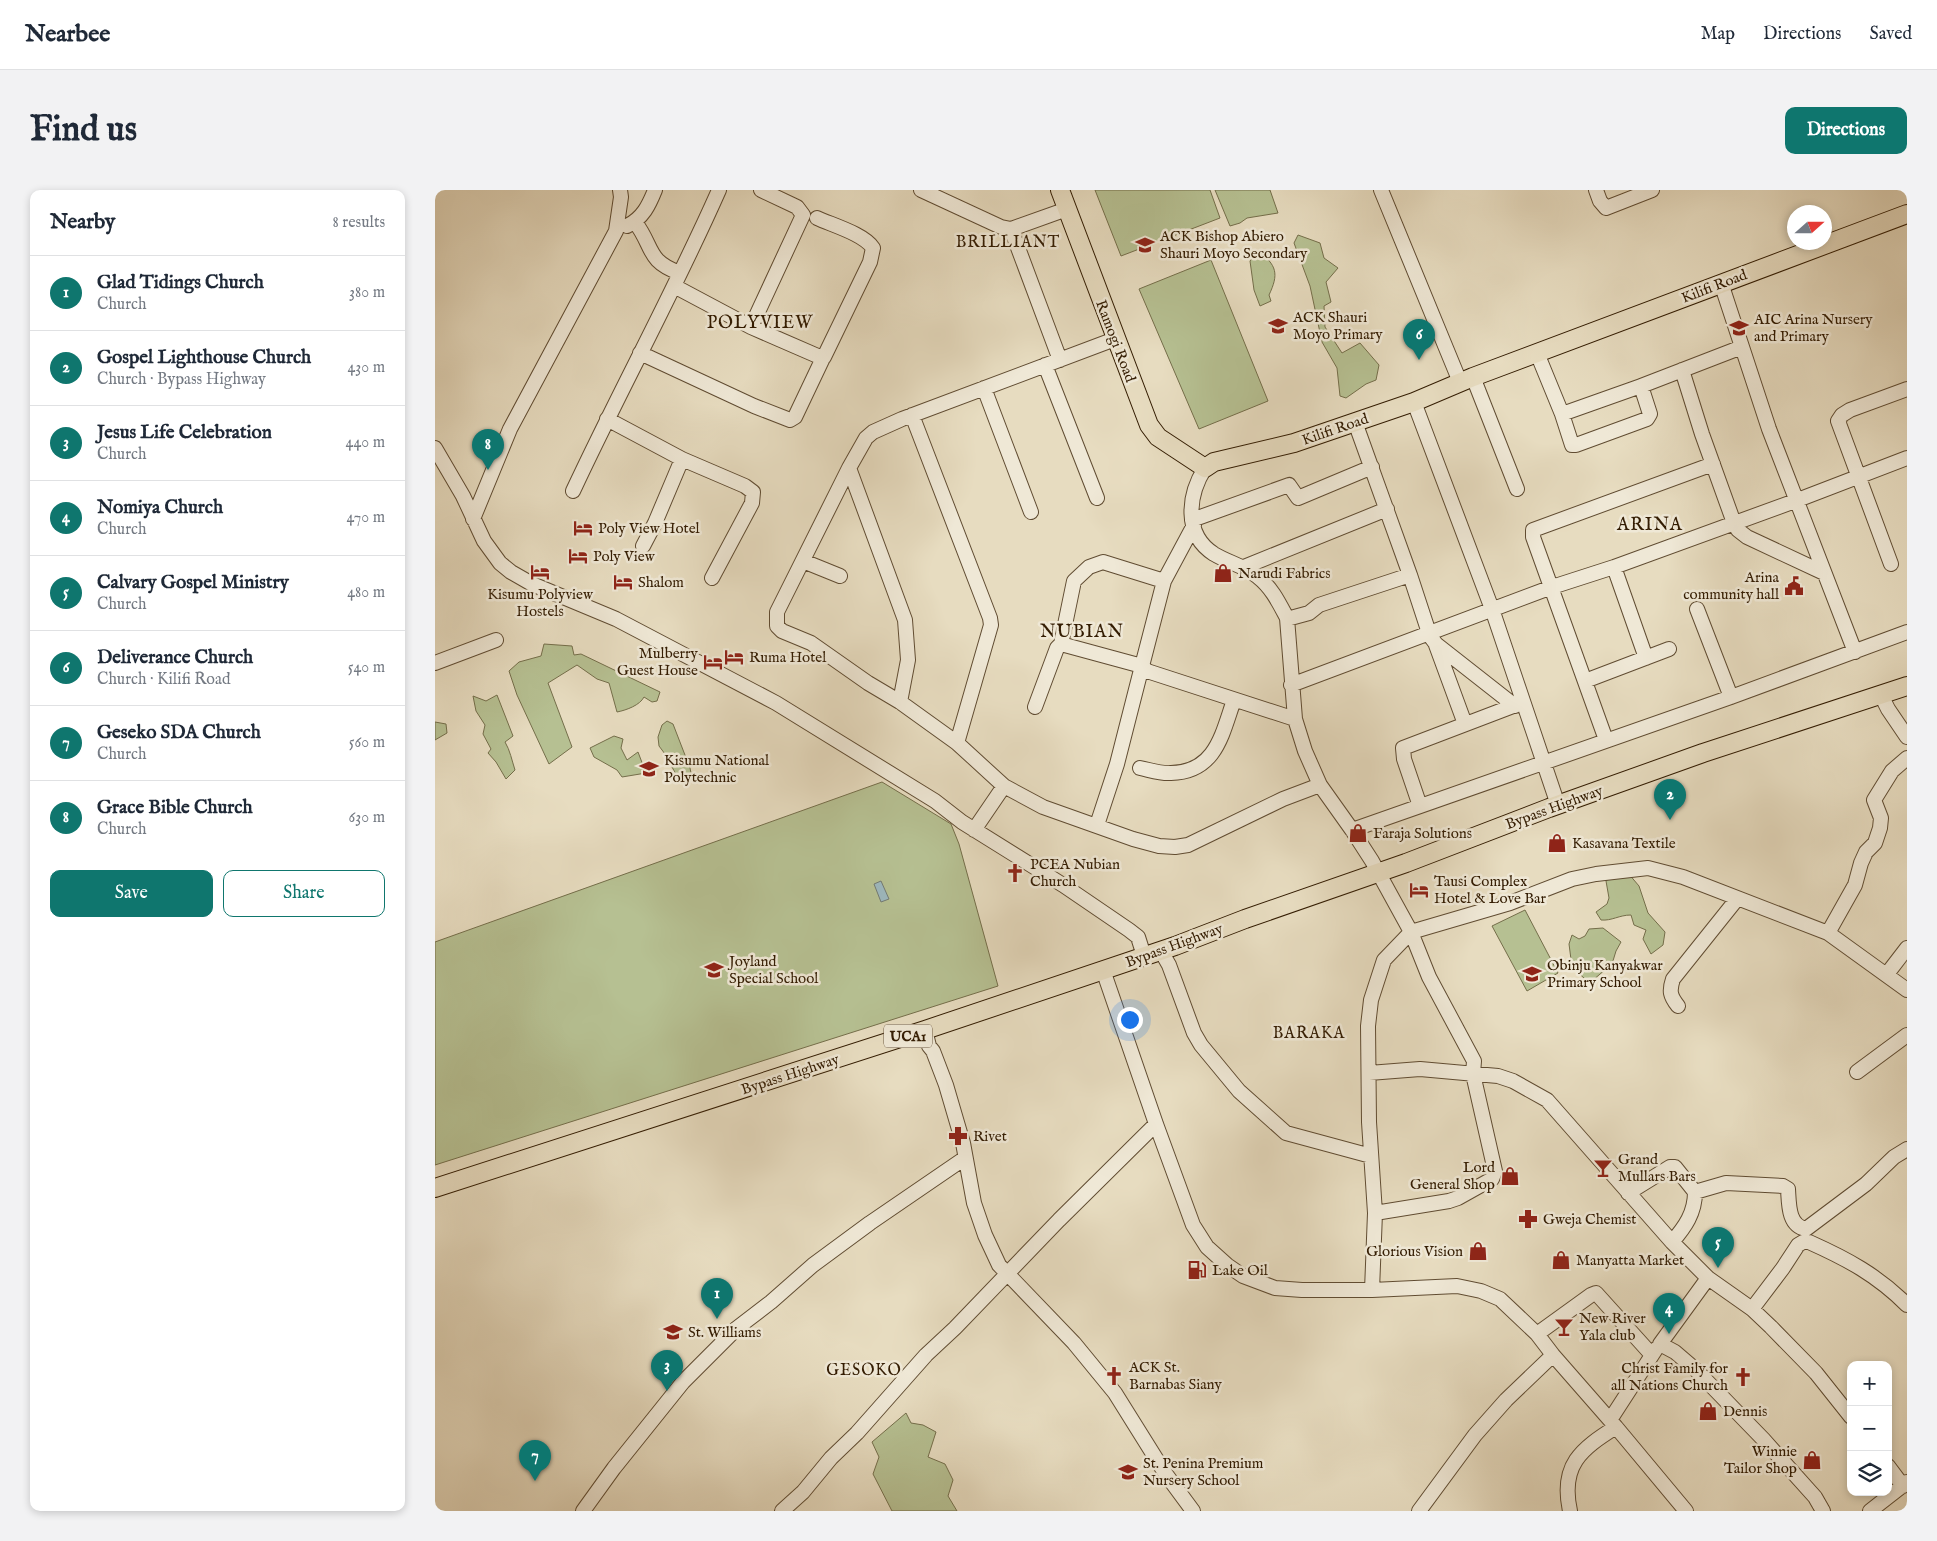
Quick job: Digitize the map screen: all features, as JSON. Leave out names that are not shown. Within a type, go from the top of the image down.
[{"type":"main road","name":"Ramogi Road","points":[[1061,190],[1115,339],[1149,425],[1157,437],[1205,468]]},
{"type":"main road","name":"Kilifi Road","points":[[1205,468],[1213,462],[1294,443],[1414,402],[1467,379],[1907,214]]},
{"type":"main road","name":"Bypass Highway","points":[[435,1188],[925,1030],[1161,951],[1703,753],[1907,686]]},
{"type":"street","points":[[473,519],[510,429],[616,231],[621,197],[620,190]]},
{"type":"street","points":[[616,231],[635,222],[645,211],[655,190]]},
{"type":"street","points":[[573,491],[719,190]]},
{"type":"street","points":[[751,327],[803,215],[797,207],[761,190]]},
{"type":"street","points":[[921,190],[950,196],[1001,227],[1011,229],[1067,209]]},
{"type":"street","points":[[1381,190],[1517,488]]},
{"type":"street","points":[[1596,190],[1606,208],[1652,190]]},
{"type":"street","points":[[639,353],[747,403],[790,420],[795,417],[870,262],[873,248],[859,236],[817,218]]},
{"type":"street","points":[[635,222],[644,234],[655,259],[665,268],[680,273]]},
{"type":"street","points":[[1011,229],[1060,360]]},
{"type":"street","points":[[1721,283],[1795,501],[1855,652]]},
{"type":"street","points":[[674,286],[751,327],[823,358]]},
{"type":"street","points":[[1115,339],[912,415],[873,432],[867,438],[849,468],[777,612],[777,626],[782,631],[811,643],[900,702],[957,743],[1004,786],[1043,807],[1133,839],[1159,846],[1183,846],[1207,837],[1283,799],[1320,785]]},
{"type":"street","points":[[1562,414],[1742,347]]},
{"type":"street","points":[[1537,353],[1562,414],[1570,442],[1576,445],[1647,419],[1650,411],[1641,386]]},
{"type":"street","points":[[1045,365],[1097,498]]},
{"type":"street","points":[[1682,370],[1713,464],[1738,530],[1747,537],[1824,573]]},
{"type":"street","points":[[984,388],[1031,512]]},
{"type":"street","points":[[1891,564],[1838,421],[1842,415],[1850,410],[1907,389]]},
{"type":"street","points":[[1414,402],[1492,609],[1520,704],[1545,761],[1558,805]]},
{"type":"street","points":[[912,415],[990,618],[991,625],[957,743]]},
{"type":"street","points":[[607,419],[682,459],[745,486],[753,492],[752,503],[712,578]]},
{"type":"street","points":[[1355,422],[1432,638],[1465,724]]},
{"type":"street","points":[[435,448],[463,496],[492,554],[511,572],[532,584],[616,619],[776,703],[935,801],[974,830],[1063,885],[1129,930],[1138,937],[1144,956]]},
{"type":"street","points":[[1291,684],[1432,638],[1492,609],[1614,567],[1907,458]]},
{"type":"street","points":[[643,546],[655,523],[682,459]]},
{"type":"street","points":[[1606,740],[1533,538],[1533,530],[1713,464]]},
{"type":"street","points":[[1097,825],[1117,764],[1164,581],[1193,522],[1289,485],[1298,498],[1372,467]]},
{"type":"street","points":[[849,468],[905,620],[908,660],[900,702]]},
{"type":"street","points":[[1205,468],[1197,480],[1191,504],[1193,522],[1203,544],[1214,554],[1244,567],[1260,578],[1272,591],[1287,619],[1295,719],[1305,751],[1320,785],[1352,830],[1411,932],[1429,977],[1472,1055],[1474,1063],[1473,1074],[1495,1171],[1493,1179],[1449,1201],[1375,1213]]},
{"type":"street","points":[[1244,567],[1387,509]]},
{"type":"street","points":[[803,561],[840,576]]},
{"type":"street","points":[[1035,707],[1057,648],[1061,644],[1074,581],[1089,567],[1103,562],[1164,581]]},
{"type":"street","points":[[1614,567],[1646,658]]},
{"type":"street","points":[[1287,619],[1312,612],[1319,605],[1410,575]]},
{"type":"street","points":[[1697,608],[1731,697]]},
{"type":"street","points":[[1352,830],[1731,697],[1907,632]]},
{"type":"street","points":[[1432,638],[1520,704]]},
{"type":"street","points":[[435,663],[496,640]]},
{"type":"street","points":[[1061,644],[1142,666],[1147,671],[1295,719]]},
{"type":"street","points":[[1585,681],[1669,649]]},
{"type":"street","points":[[1881,695],[1907,737]]},
{"type":"street","points":[[1140,768],[1171,774],[1203,764],[1219,745],[1234,700]]},
{"type":"street","points":[[1420,806],[1404,758],[1403,748],[1520,704]]},
{"type":"street","points":[[1828,933],[1855,884],[1866,852],[1875,843],[1881,818],[1874,800],[1892,771],[1907,758]]},
{"type":"street","points":[[974,830],[1004,786]]},
{"type":"street","points":[[1372,1290],[1375,1213],[1371,1156],[1368,1026],[1371,1000],[1384,960],[1411,932],[1510,903],[1572,879],[1596,874],[1648,868],[1683,876],[1828,933],[1907,990]]},
{"type":"street","points":[[1678,1006],[1671,996],[1670,987],[1673,978],[1737,898]]},
{"type":"street","points":[[1887,974],[1907,948]]},
{"type":"street","points":[[1161,951],[1169,966],[1194,1033],[1201,1045],[1239,1091],[1286,1132],[1371,1156]]},
{"type":"street","points":[[1103,970],[1155,1124],[1193,1225],[1207,1247],[1243,1276],[1275,1288],[1372,1290],[1457,1286],[1481,1291],[1500,1298],[1537,1334],[1553,1356],[1613,1423],[1686,1511]]},
{"type":"street","points":[[925,1030],[929,1046],[933,1051],[946,1085],[963,1142],[974,1203],[985,1235],[999,1265],[1074,1343],[1115,1393],[1165,1473],[1193,1511]]},
{"type":"street","points":[[1857,1072],[1907,1035]]},
{"type":"street","points":[[1369,1073],[1419,1069],[1505,1078],[1547,1100],[1671,1242],[1708,1278],[1753,1309],[1816,1373],[1847,1412]]},
{"type":"street","points":[[782,1511],[803,1492],[831,1458],[857,1434],[926,1355],[955,1328],[1155,1124]]},
{"type":"street","points":[[1695,1192],[1726,1183],[1783,1186],[1788,1189],[1793,1221],[1799,1227],[1806,1229],[1866,1184],[1894,1157],[1907,1150]]},
{"type":"street","points":[[583,1511],[614,1468],[683,1382],[737,1328],[771,1302],[813,1265],[877,1218],[965,1158]]},
{"type":"street","points":[[1628,1193],[1670,1167],[1675,1167],[1695,1192],[1695,1203],[1685,1228],[1671,1242]]},
{"type":"street","points":[[1753,1309],[1797,1245],[1803,1242],[1809,1242],[1843,1257],[1888,1286],[1907,1305]]},
{"type":"street","points":[[1570,1511],[1567,1498],[1572,1468],[1578,1456],[1613,1423],[1655,1349],[1708,1278]]},
{"type":"street","points":[[1537,1334],[1596,1293],[1655,1349],[1675,1352],[1739,1413],[1815,1497],[1823,1511]]},
{"type":"street","points":[[1419,1511],[1481,1428],[1506,1400],[1553,1356]]},
{"type":"street","points":[[1870,1511],[1905,1484],[1892,1470]]},
{"type":"green space","points":[[1095,190],[1210,190],[1220,218],[1121,256]]},
{"type":"green space","points":[[1215,190],[1270,190],[1278,213],[1247,218],[1240,223],[1230,226]]},
{"type":"green space","points":[[1298,235],[1320,243],[1324,258],[1338,268],[1326,282],[1331,302],[1324,306],[1325,327],[1342,353],[1360,343],[1379,365],[1376,380],[1366,384],[1346,398],[1340,396],[1337,368],[1322,342],[1310,286],[1294,243]]},
{"type":"green space","points":[[1258,251],[1269,261],[1275,276],[1269,295],[1271,301],[1260,306],[1254,290],[1250,261]]},
{"type":"green space","points":[[1211,260],[1268,401],[1199,429],[1139,289]]},
{"type":"green space","points":[[544,644],[572,646],[574,655],[581,654],[660,692],[657,701],[652,702],[644,697],[633,707],[617,712],[609,683],[597,679],[577,665],[548,683],[572,747],[549,764],[517,695],[509,671],[519,662],[541,656]]},
{"type":"green space","points":[[497,695],[513,736],[505,742],[515,770],[506,779],[488,753],[491,749],[483,734],[485,725],[476,711],[473,696],[486,701]]},
{"type":"green space","points":[[667,721],[673,724],[690,768],[691,773],[688,779],[679,780],[659,746],[658,737],[662,725]]},
{"type":"green space","points":[[435,722],[446,724],[447,733],[435,740]]},
{"type":"green space","points":[[614,736],[623,739],[621,748],[627,760],[638,752],[646,773],[622,777],[617,770],[594,757],[590,748]]},
{"type":"green space","name":"Joyland Special School","points":[[882,782],[951,824],[959,844],[998,986],[435,1165],[435,942]]},
{"type":"green space","points":[[1616,873],[1628,873],[1639,886],[1648,913],[1665,932],[1663,945],[1651,954],[1643,939],[1646,930],[1634,925],[1631,915],[1601,920],[1596,912],[1607,904],[1609,898],[1606,881]]},
{"type":"green space","points":[[1525,910],[1558,973],[1527,991],[1492,926]]},
{"type":"green space","points":[[1603,928],[1621,942],[1612,964],[1593,980],[1585,979],[1572,967],[1569,944],[1572,935],[1579,939],[1585,936],[1589,929]]},
{"type":"green space","points":[[906,1413],[911,1423],[923,1425],[936,1432],[928,1457],[945,1464],[953,1480],[948,1496],[957,1511],[892,1511],[873,1474],[879,1457],[872,1442]]},
{"type":"water","points":[[881,881],[889,899],[881,902],[874,884]]},
{"type":"place","name":"ACK Bishop Abiero Shauri Moyo Secondary","points":[[1145,245]]},
{"type":"place","name":"ACK Shauri Moyo Primary","points":[[1278,326]]},
{"type":"place","name":"AIC Arina Nursery and Primary","points":[[1739,328]]},
{"type":"place","name":"Deliverance Church","points":[[1419,360]]},
{"type":"place","name":"Grace Bible Church","points":[[488,470]]},
{"type":"place","name":"Poly View Hotel","points":[[583,528]]},
{"type":"place","name":"Poly View","points":[[578,556]]},
{"type":"place","name":"Kisumu Polyview Hostels","points":[[540,572]]},
{"type":"place","name":"Narudi Fabrics","points":[[1223,573]]},
{"type":"place","name":"Shalom","points":[[623,582]]},
{"type":"place","name":"Arina community hall","points":[[1794,586]]},
{"type":"place","name":"Ruma Hotel","points":[[734,657]]},
{"type":"place","name":"Mulberry Guest House","points":[[713,662]]},
{"type":"place","name":"Kisumu National Polytechnic","points":[[649,769]]},
{"type":"place","name":"Gospel Lighthouse Church","points":[[1670,820]]},
{"type":"place","name":"Faraja Solutions","points":[[1358,833]]},
{"type":"place","name":"Kasavana Textile","points":[[1557,843]]},
{"type":"place","name":"PCEA Nubian Church","points":[[1015,873]]},
{"type":"place","name":"Tausi Complex Hotel & Love Bar","points":[[1419,890]]},
{"type":"place","name":"Joyland Special School","points":[[714,970]]},
{"type":"place","name":"Obinju Kanyakwar Primary School","points":[[1532,974]]},
{"type":"place","name":"Rivet","points":[[958,1136]]},
{"type":"place","name":"Grand Mullars Bars","points":[[1603,1168]]},
{"type":"place","name":"Lord General Shop","points":[[1510,1176]]},
{"type":"place","name":"Gweja Chemist","points":[[1528,1219]]},
{"type":"place","name":"Glorious Vision","points":[[1478,1251]]},
{"type":"place","name":"Manyatta Market","points":[[1561,1260]]},
{"type":"place","name":"Calvary Gospel Ministry","points":[[1718,1268]]},
{"type":"place","name":"Lake Oil","points":[[1197,1270]]},
{"type":"place","name":"Glad Tidings Church","points":[[717,1319]]},
{"type":"place","name":"New River Yala club","points":[[1564,1327]]},
{"type":"place","name":"St. Williams","points":[[673,1332]]},
{"type":"place","name":"Nomiya Church","points":[[1669,1334]]},
{"type":"place","name":"ACK St. Barnabas Siany","points":[[1114,1376]]},
{"type":"place","name":"Christ Family for all Nations Church","points":[[1743,1377]]},
{"type":"place","name":"Jesus Life Celebration","points":[[667,1391]]},
{"type":"place","name":"Dennis","points":[[1708,1411]]},
{"type":"place","name":"Winnie Tailor Shop","points":[[1812,1460]]},
{"type":"place","name":"St. Penina Premium Nursery School","points":[[1128,1472]]},
{"type":"place","name":"Geseko SDA Church","points":[[535,1481]]},
{"type":"district","name":"BRILLIANT","points":[[1008,241]]},
{"type":"district","name":"POLYVIEW","points":[[760,322]]},
{"type":"district","name":"ARINA","points":[[1650,524]]},
{"type":"district","name":"NUBIAN","points":[[1082,631]]},
{"type":"district","name":"BARAKA","points":[[1309,1032]]},
{"type":"district","name":"GESOKO","points":[[864,1369]]}]
